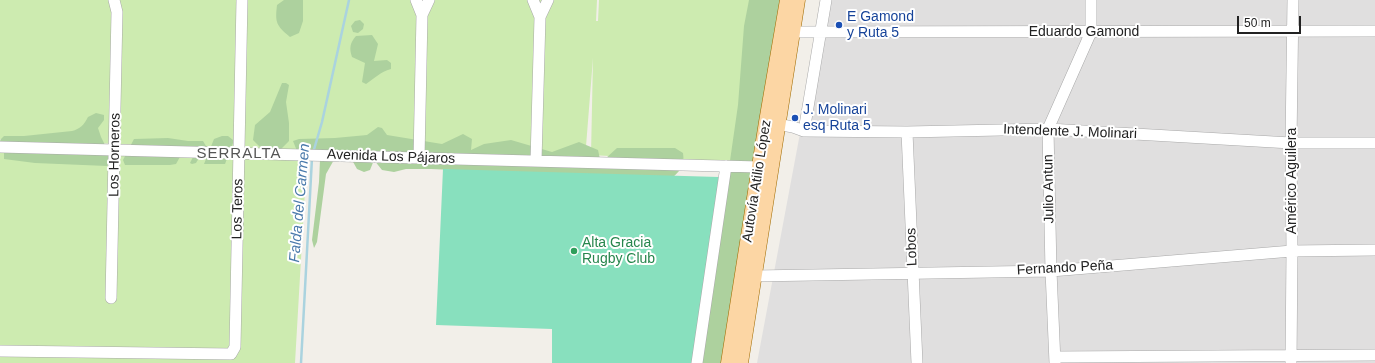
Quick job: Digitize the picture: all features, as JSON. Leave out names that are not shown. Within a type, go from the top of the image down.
[{"type":"main road","name":"Autovía Atilio López","points":[[741,363],[754,276],[787,0]]},
{"type":"main road","name":"Autovía Atilio López","points":[[728,363],[759,167],[772,124],[793,32],[798,0]]},
{"type":"street","name":"Los Horneros","points":[[111,298],[117,12],[114,0]]},
{"type":"street","name":"Los Horneros","points":[[117,12],[122,0]]},
{"type":"street","name":"Los Teros","points":[[0,351],[230,354],[235,347],[242,0]]},
{"type":"street","points":[[416,0],[422,15],[419,158]]},
{"type":"street","points":[[422,15],[430,0]]},
{"type":"street","points":[[533,0],[540,17]]},
{"type":"street","points":[[536,161],[540,17],[548,0]]},
{"type":"street","points":[[804,131],[826,0]]},
{"type":"street","name":"Julio Antun","points":[[1055,360],[1051,271],[1048,129],[1091,32],[1091,0]]},
{"type":"street","name":"Américo Aguilera","points":[[1291,359],[1291,143],[1293,0]]},
{"type":"street","name":"Eduardo Gamond","points":[[793,32],[1375,31]]},
{"type":"street","name":"Intendente J. Molinari","points":[[772,124],[793,127],[804,131],[907,132],[1048,129],[1291,143],[1375,143]]},
{"type":"street","name":"Lobos","points":[[907,132],[917,363]]},
{"type":"street","name":"Avenida Los Pájaros","points":[[0,147],[759,167]]},
{"type":"street","points":[[697,363],[726,166]]},
{"type":"street","name":"Fernando Peña","points":[[754,276],[1051,271],[1292,251],[1375,250]]},
{"type":"street","points":[[1055,360],[1291,359],[1375,355]]},
{"type":"shaded area","points":[[821,0],[1375,0],[1375,363],[757,363],[801,128]]},
{"type":"green space","points":[[0,0],[597,0],[596,21],[598,21],[599,0],[760,0],[737,163],[591,155],[593,58],[585,159],[308,152],[0,139]]},
{"type":"green space","points":[[284,0],[303,0],[303,21],[299,33],[290,37],[279,26],[276,16],[277,5]]},
{"type":"green space","points":[[749,0],[780,0],[724,363],[701,363],[738,105],[744,26]]},
{"type":"green space","points":[[360,20],[364,24],[363,29],[358,33],[353,32],[351,26],[355,21]]},
{"type":"green space","points":[[372,35],[378,44],[374,61],[387,60],[391,63],[391,69],[381,73],[366,84],[362,82],[365,63],[352,57],[351,46],[352,41],[356,36]]},
{"type":"green space","points":[[282,83],[289,85],[286,102],[289,123],[289,141],[280,150],[263,150],[253,140],[255,125],[270,112]]},
{"type":"green space","points":[[96,113],[104,115],[104,120],[98,128],[112,159],[107,166],[35,163],[4,159],[4,150],[0,140],[4,136],[24,136],[72,131],[80,128],[88,117]]},
{"type":"green space","points":[[378,127],[382,128],[387,135],[442,144],[463,134],[472,139],[471,150],[484,144],[511,140],[552,152],[579,142],[598,150],[600,159],[605,159],[617,148],[675,148],[683,153],[683,161],[679,171],[670,180],[431,169],[406,169],[394,172],[382,170],[374,160],[370,170],[364,172],[357,169],[352,160],[335,158],[326,174],[317,242],[314,248],[312,240],[320,160],[297,151],[293,141],[299,139],[367,135]]},
{"type":"green space","points":[[222,136],[228,136],[233,140],[225,164],[204,164],[214,139]]},
{"type":"green space","points":[[168,138],[188,141],[203,141],[206,146],[196,163],[192,164],[190,163],[194,155],[181,155],[176,164],[170,165],[125,165],[123,160],[134,139]]},
{"type":"green space","points":[[0,147],[307,155],[295,363],[0,363]]},
{"type":"green space","name":"Alta Gracia Rugby Club","points":[[443,169],[719,177],[692,363],[552,363],[552,329],[436,325]]},
{"type":"waterway","name":"Falda del Carmen","points":[[313,153],[322,122],[349,0]]},
{"type":"waterway","name":"Falda del Carmen","points":[[301,363],[312,158]]},
{"type":"place","name":"E Gamond y Ruta 5","points":[[839,25]]},
{"type":"place","name":"J. Molinari esq Ruta 5","points":[[795,118]]},
{"type":"place","name":"Alta Gracia Rugby Club","points":[[574,251]]},
{"type":"district","name":"SERRALTA","points":[[239,154]]}]
